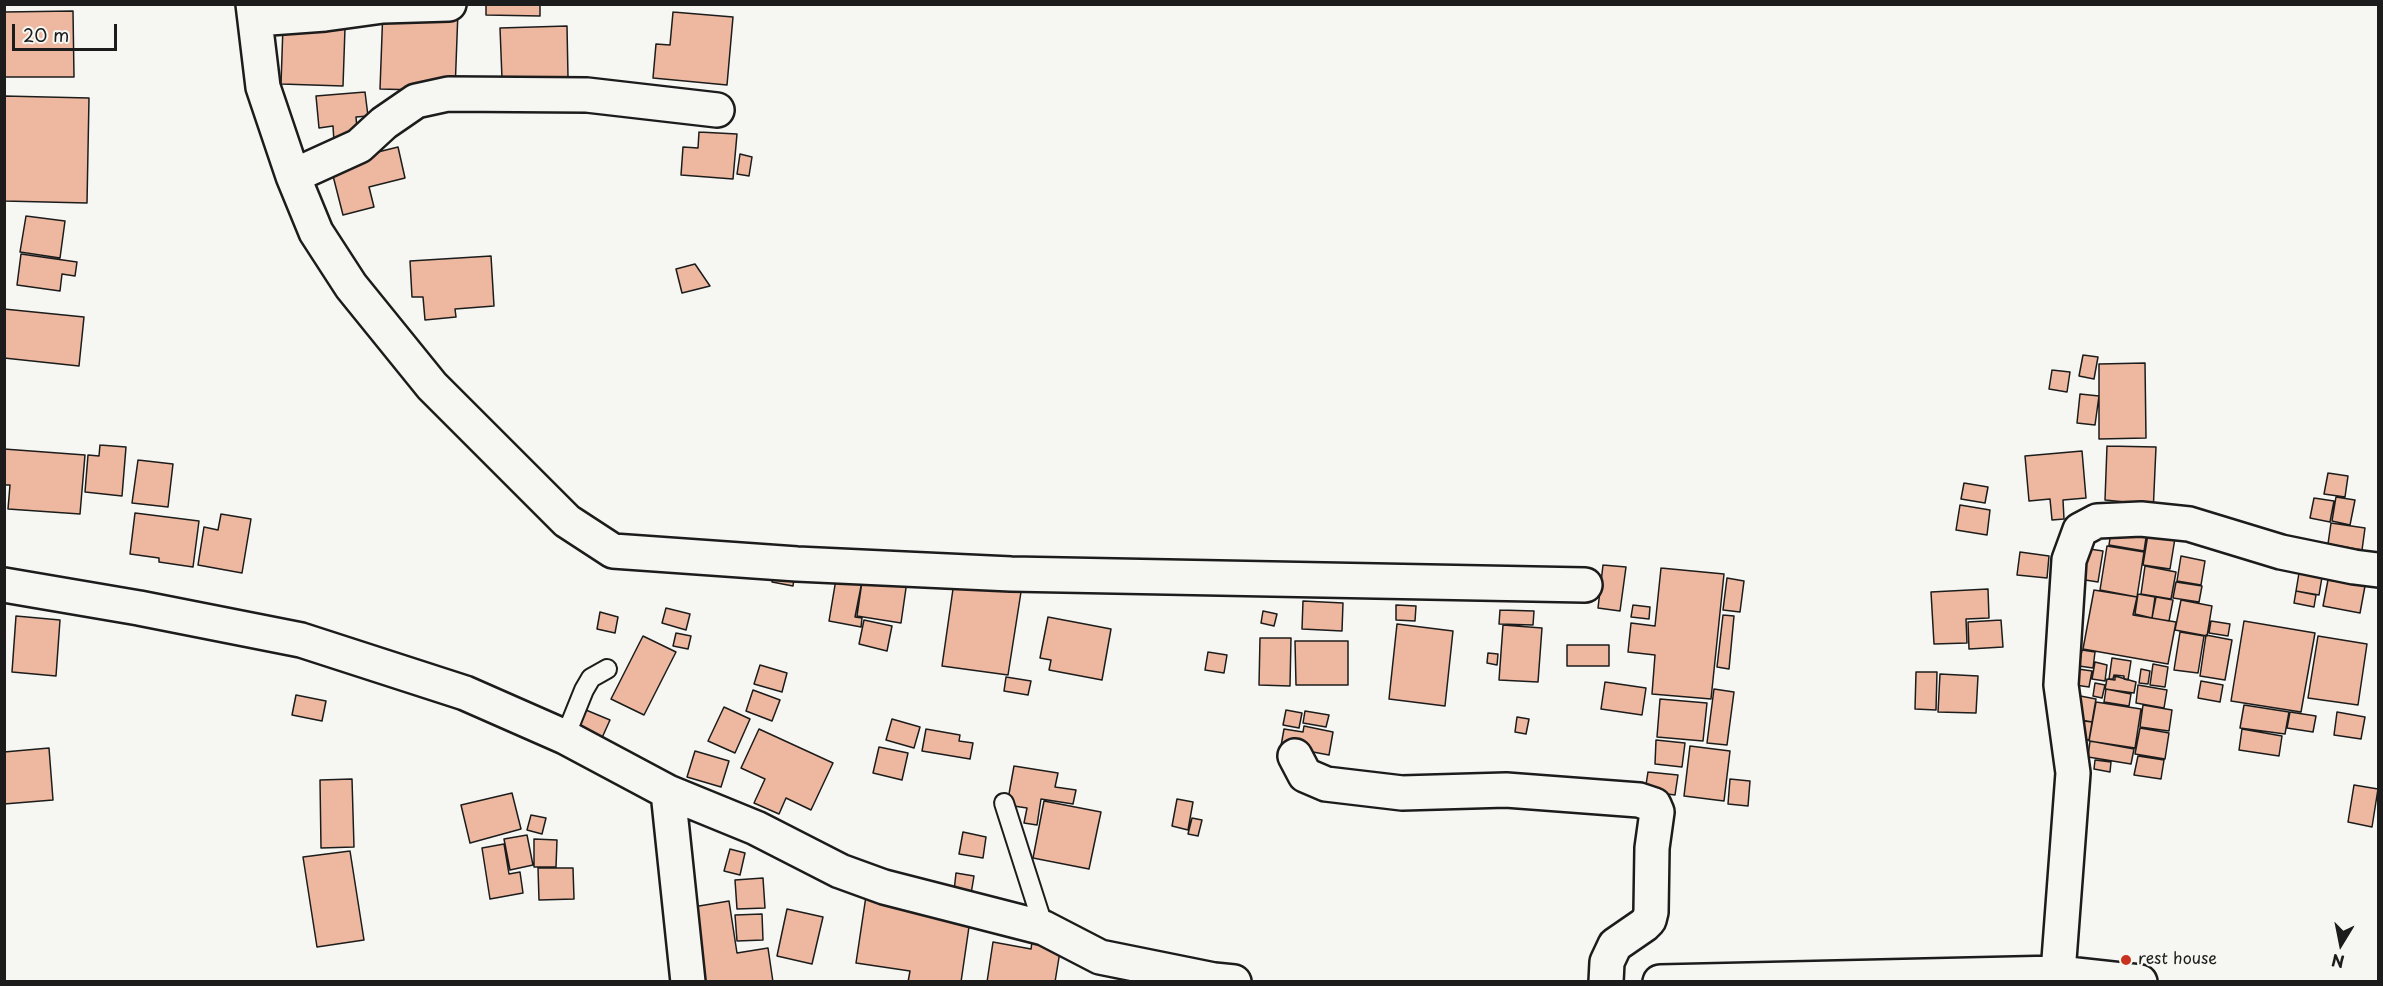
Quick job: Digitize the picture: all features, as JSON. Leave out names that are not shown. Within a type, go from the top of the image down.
[{"type":"street","points":[[449,4],[383,6],[325,14],[255,12],[262,87],[315,232],[351,286],[432,386],[567,522],[613,551],[796,564],[1011,574],[1585,585]]},
{"type":"street","points":[[293,176],[359,146],[384,123],[416,101],[448,94],[587,95],[717,110]]},
{"type":"street","points":[[2058,974],[2073,773],[2061,686],[2069,560],[2080,530],[2097,521],[2141,519],[2189,524],[2282,552],[2379,570]]},
{"type":"street","points":[[4,585],[139,608],[301,640],[465,693],[565,737],[668,792],[756,828],[840,871],[884,886],[1044,928],[1100,957],[1214,980],[1234,981]]},
{"type":"street","points":[[1295,756],[1305,775],[1326,784],[1402,793],[1506,790],[1639,800],[1654,805],[1657,812],[1652,848],[1649,920],[1615,945],[1607,962],[1606,981]]},
{"type":"street","points":[[668,792],[688,981]]},
{"type":"street","points":[[1660,981],[1909,979],[2058,974],[2140,981]]},
{"type":"lane","points":[[565,737],[591,678],[607,669]]},
{"type":"lane","points":[[1004,803],[1044,928]]},
{"type":"building","points":[[486,4],[540,4],[540,16],[486,15]]},
{"type":"building","points":[[383,8],[458,11],[455,91],[380,89]]},
{"type":"building","points":[[73,11],[74,77],[4,77],[4,12]]},
{"type":"building","points":[[673,12],[733,17],[727,85],[653,78],[656,44],[670,45]]},
{"type":"building","points":[[283,26],[345,28],[343,86],[281,84]]},
{"type":"building","points":[[567,26],[568,77],[502,79],[500,28]]},
{"type":"building","points":[[365,92],[368,116],[356,117],[358,140],[334,142],[333,126],[319,128],[316,96]]},
{"type":"building","points":[[4,96],[89,98],[87,203],[4,201]]},
{"type":"building","points":[[699,132],[737,134],[733,179],[681,175],[683,147],[698,148]]},
{"type":"building","points":[[398,147],[405,178],[369,187],[374,207],[343,215],[330,164]]},
{"type":"building","points":[[740,154],[752,157],[749,176],[737,174]]},
{"type":"building","points":[[26,216],[65,221],[60,258],[20,252]]},
{"type":"building","points":[[21,254],[77,262],[75,276],[62,274],[60,291],[17,285]]},
{"type":"building","points":[[491,256],[494,306],[455,309],[456,317],[425,320],[423,297],[412,297],[410,261]]},
{"type":"building","points":[[695,264],[710,286],[682,293],[676,269]]},
{"type":"building","points":[[4,309],[84,317],[79,366],[4,358]]},
{"type":"building","points":[[2083,355],[2098,357],[2094,379],[2079,376]]},
{"type":"building","points":[[2145,363],[2146,438],[2099,439],[2099,364]]},
{"type":"building","points":[[2052,370],[2070,372],[2067,392],[2049,389]]},
{"type":"building","points":[[2080,394],[2099,396],[2095,425],[2077,423]]},
{"type":"building","points":[[100,445],[126,447],[122,496],[85,492],[88,455],[99,456]]},
{"type":"building","points":[[2107,446],[2156,447],[2153,514],[2125,513],[2125,502],[2105,500]]},
{"type":"building","points":[[4,449],[85,455],[80,514],[8,509],[10,485],[4,485]]},
{"type":"building","points":[[2082,451],[2086,498],[2063,500],[2064,519],[2052,520],[2050,499],[2029,501],[2025,456]]},
{"type":"building","points":[[138,460],[173,464],[168,507],[132,503]]},
{"type":"building","points":[[2328,473],[2348,476],[2345,497],[2324,494]]},
{"type":"building","points":[[1964,483],[1988,487],[1985,503],[1961,499]]},
{"type":"building","points":[[2336,497],[2355,500],[2350,525],[2332,521]]},
{"type":"building","points":[[2314,498],[2334,501],[2330,522],[2310,518]]},
{"type":"building","points":[[1960,505],[1990,510],[1987,535],[1956,530]]},
{"type":"building","points":[[135,513],[199,521],[193,567],[159,562],[159,558],[130,554]]},
{"type":"building","points":[[221,514],[251,519],[242,573],[198,565],[204,527],[218,530]]},
{"type":"building","points":[[2331,523],[2365,528],[2362,550],[2328,544]]},
{"type":"building","points":[[2112,525],[2147,531],[2144,551],[2109,545]]},
{"type":"building","points":[[2149,528],[2176,532],[2170,569],[2143,565]]},
{"type":"building","points":[[2107,546],[2144,552],[2137,597],[2100,590]]},
{"type":"building","points":[[2083,548],[2103,551],[2098,582],[2079,579]]},
{"type":"building","points":[[2020,552],[2049,556],[2047,578],[2017,575]]},
{"type":"building","points":[[2181,556],[2205,561],[2201,585],[2177,581]]},
{"type":"building","points":[[1603,565],[1626,567],[1620,611],[1598,608]]},
{"type":"building","points":[[2145,566],[2176,572],[2171,599],[2141,594]]},
{"type":"building","points":[[775,567],[795,571],[793,586],[772,582]]},
{"type":"building","points":[[838,567],[864,571],[855,617],[862,618],[861,627],[829,621]]},
{"type":"building","points":[[2300,567],[2323,571],[2319,595],[2296,591]]},
{"type":"building","points":[[1661,568],[1724,574],[1711,699],[1652,694],[1655,655],[1628,652],[1631,623],[1655,626]]},
{"type":"building","points":[[863,575],[907,581],[901,623],[857,616]]},
{"type":"building","points":[[1727,578],[1744,581],[1740,612],[1723,610]]},
{"type":"building","points":[[2328,580],[2365,586],[2360,613],[2323,606]]},
{"type":"building","points":[[954,582],[1021,592],[1008,675],[942,666]]},
{"type":"building","points":[[2176,582],[2202,586],[2199,602],[2173,598]]},
{"type":"building","points":[[1988,589],[1989,618],[1966,619],[1967,643],[1934,644],[1931,592]]},
{"type":"building","points":[[2094,590],[2137,597],[2133,615],[2176,622],[2168,664],[2083,649]]},
{"type":"building","points":[[2296,591],[2316,595],[2314,607],[2294,603]]},
{"type":"building","points":[[2138,594],[2155,597],[2152,618],[2135,614]]},
{"type":"building","points":[[2156,597],[2173,600],[2169,621],[2152,618]]},
{"type":"building","points":[[2181,600],[2212,606],[2207,636],[2175,630]]},
{"type":"building","points":[[1303,601],[1343,603],[1342,631],[1302,629]]},
{"type":"building","points":[[1396,605],[1416,606],[1415,621],[1396,620]]},
{"type":"building","points":[[1633,605],[1650,607],[1649,619],[1631,617]]},
{"type":"building","points":[[666,608],[690,614],[686,630],[662,623]]},
{"type":"building","points":[[1500,610],[1534,611],[1533,625],[1499,624]]},
{"type":"building","points":[[1263,611],[1277,614],[1274,626],[1261,623]]},
{"type":"building","points":[[600,612],[618,617],[615,633],[597,629]]},
{"type":"building","points":[[1723,615],[1734,616],[1729,669],[1717,667]]},
{"type":"building","points":[[16,616],[60,620],[56,676],[12,672]]},
{"type":"building","points":[[1048,617],[1111,629],[1102,680],[1049,670],[1051,660],[1040,658]]},
{"type":"building","points":[[864,620],[892,626],[887,651],[859,644]]},
{"type":"building","points":[[2001,620],[2003,647],[1969,649],[1968,622]]},
{"type":"building","points":[[2211,621],[2230,624],[2228,636],[2209,633]]},
{"type":"building","points":[[2244,621],[2315,633],[2301,712],[2231,701]]},
{"type":"building","points":[[1397,624],[1453,631],[1445,706],[1389,699]]},
{"type":"building","points":[[1503,625],[1542,628],[1538,682],[1499,680]]},
{"type":"building","points":[[2180,632],[2204,636],[2198,673],[2174,670]]},
{"type":"building","points":[[676,633],[691,636],[688,649],[673,646]]},
{"type":"building","points":[[2206,635],[2232,640],[2225,680],[2200,676]]},
{"type":"building","points":[[643,636],[676,652],[644,715],[611,699]]},
{"type":"building","points":[[2318,636],[2367,644],[2358,705],[2308,698]]},
{"type":"building","points":[[1260,638],[1291,638],[1290,686],[1259,685]]},
{"type":"building","points":[[1295,641],[1348,641],[1348,685],[1296,685]]},
{"type":"building","points":[[1567,645],[1609,645],[1609,666],[1567,666]]},
{"type":"building","points":[[2082,650],[2095,652],[2093,668],[2079,666]]},
{"type":"building","points":[[1208,652],[1227,655],[1224,673],[1205,670]]},
{"type":"building","points":[[1488,653],[1498,654],[1497,665],[1487,663]]},
{"type":"building","points":[[2112,658],[2131,661],[2128,680],[2124,679],[2124,676],[2114,675],[2113,679],[2109,679]]},
{"type":"building","points":[[2095,662],[2107,665],[2105,681],[2092,679]]},
{"type":"building","points":[[2153,664],[2168,667],[2165,687],[2150,685]]},
{"type":"building","points":[[760,665],[787,673],[782,692],[754,684]]},
{"type":"building","points":[[2078,669],[2092,671],[2089,687],[2075,685]]},
{"type":"building","points":[[2141,669],[2150,671],[2148,684],[2139,683]]},
{"type":"building","points":[[1916,672],[1937,672],[1936,710],[1915,709]]},
{"type":"building","points":[[1940,674],[1978,676],[1976,713],[1938,712]]},
{"type":"building","points":[[2115,676],[2136,682],[2134,693],[2105,689],[2107,679],[2115,680]]},
{"type":"building","points":[[1006,677],[1031,681],[1028,695],[1004,691]]},
{"type":"building","points":[[2201,681],[2223,685],[2220,702],[2198,698]]},
{"type":"building","points":[[1605,682],[1646,688],[1642,715],[1601,709]]},
{"type":"building","points":[[2095,683],[2105,685],[2102,698],[2093,696]]},
{"type":"building","points":[[2138,685],[2167,690],[2164,708],[2136,703]]},
{"type":"building","points":[[1714,689],[1734,692],[1727,745],[1707,743]]},
{"type":"building","points":[[2106,689],[2131,694],[2129,706],[2104,702]]},
{"type":"building","points":[[753,690],[780,700],[772,721],[746,711]]},
{"type":"building","points":[[296,695],[326,701],[322,721],[292,715]]},
{"type":"building","points":[[2075,695],[2096,699],[2092,722],[2071,718]]},
{"type":"building","points":[[1660,699],[1707,703],[1703,741],[1657,737]]},
{"type":"building","points":[[2096,702],[2141,709],[2135,748],[2089,741]]},
{"type":"building","points":[[2143,705],[2172,710],[2169,731],[2140,727]]},
{"type":"building","points":[[2244,705],[2289,712],[2285,734],[2240,728]]},
{"type":"building","points":[[724,707],[750,719],[735,753],[708,741]]},
{"type":"building","points":[[586,710],[610,720],[601,740],[578,730]]},
{"type":"building","points":[[1286,710],[1302,713],[1299,728],[1283,725]]},
{"type":"building","points":[[1305,711],[1329,715],[1326,727],[1303,723]]},
{"type":"building","points":[[2290,712],[2316,716],[2313,732],[2287,728]]},
{"type":"building","points":[[2337,712],[2365,717],[2361,739],[2334,735]]},
{"type":"building","points":[[1517,717],[1529,719],[1526,734],[1515,732]]},
{"type":"building","points":[[892,719],[920,727],[914,748],[886,740]]},
{"type":"building","points":[[2076,720],[2092,722],[2089,740],[2073,737]]},
{"type":"building","points":[[1304,726],[1333,732],[1329,755],[1281,746],[1284,729],[1303,732]]},
{"type":"building","points":[[2140,728],[2169,733],[2165,759],[2135,754]]},
{"type":"building","points":[[759,729],[833,763],[811,810],[786,798],[779,814],[754,803],[765,779],[741,768]]},
{"type":"building","points":[[926,729],[960,735],[959,741],[973,743],[970,759],[922,751]]},
{"type":"building","points":[[2242,729],[2282,736],[2279,756],[2239,750]]},
{"type":"building","points":[[1656,740],[1685,743],[1682,767],[1655,764]]},
{"type":"building","points":[[2090,741],[2134,749],[2131,764],[2088,757]]},
{"type":"building","points":[[1690,746],[1730,751],[1724,801],[1684,796]]},
{"type":"building","points":[[879,747],[908,753],[902,780],[873,773]]},
{"type":"building","points":[[49,748],[53,800],[4,804],[4,752]]},
{"type":"building","points":[[695,751],[729,761],[721,787],[687,777]]},
{"type":"building","points":[[2138,756],[2164,760],[2161,779],[2134,775]]},
{"type":"building","points":[[2095,760],[2111,762],[2110,772],[2094,769]]},
{"type":"building","points":[[1014,766],[1058,773],[1055,787],[1076,790],[1073,804],[1041,799],[1037,825],[1024,823],[1027,808],[1007,805]]},
{"type":"building","points":[[1648,772],[1678,775],[1675,795],[1645,791]]},
{"type":"building","points":[[352,779],[354,847],[321,848],[320,780]]},
{"type":"building","points":[[1730,779],[1750,781],[1748,806],[1728,804]]},
{"type":"building","points":[[2354,785],[2378,789],[2372,827],[2348,822]]},
{"type":"building","points":[[512,793],[521,829],[470,843],[461,805]]},
{"type":"building","points":[[1177,799],[1193,802],[1188,830],[1172,826]]},
{"type":"building","points":[[1044,801],[1101,812],[1089,869],[1033,858]]},
{"type":"building","points":[[531,815],[546,818],[542,834],[527,830]]},
{"type":"building","points":[[1192,818],[1202,820],[1198,836],[1188,834]]},
{"type":"building","points":[[963,832],[986,837],[983,858],[959,854]]},
{"type":"building","points":[[527,835],[533,865],[510,870],[504,839]]},
{"type":"building","points":[[534,839],[557,840],[556,867],[534,867]]},
{"type":"building","points":[[504,844],[509,874],[520,872],[523,893],[490,899],[482,848]]},
{"type":"building","points":[[730,849],[745,853],[740,875],[724,871]]},
{"type":"building","points":[[350,851],[364,940],[317,947],[303,857]]},
{"type":"building","points":[[538,868],[573,868],[574,899],[539,900]]},
{"type":"building","points":[[956,873],[974,876],[971,894],[954,891]]},
{"type":"building","points":[[763,878],[765,908],[737,909],[735,880]]},
{"type":"building","points":[[866,896],[971,913],[961,982],[908,982],[910,971],[856,963]]},
{"type":"building","points":[[729,901],[737,953],[768,948],[773,982],[705,982],[693,907]]},
{"type":"building","points":[[787,909],[823,917],[812,964],[777,956]]},
{"type":"building","points":[[762,914],[763,940],[737,941],[735,915]]},
{"type":"building","points":[[1033,935],[1062,939],[1055,982],[987,982],[993,942],[1031,949]]},
{"type":"place","name":"rest house","points":[[2126,960]]}]
